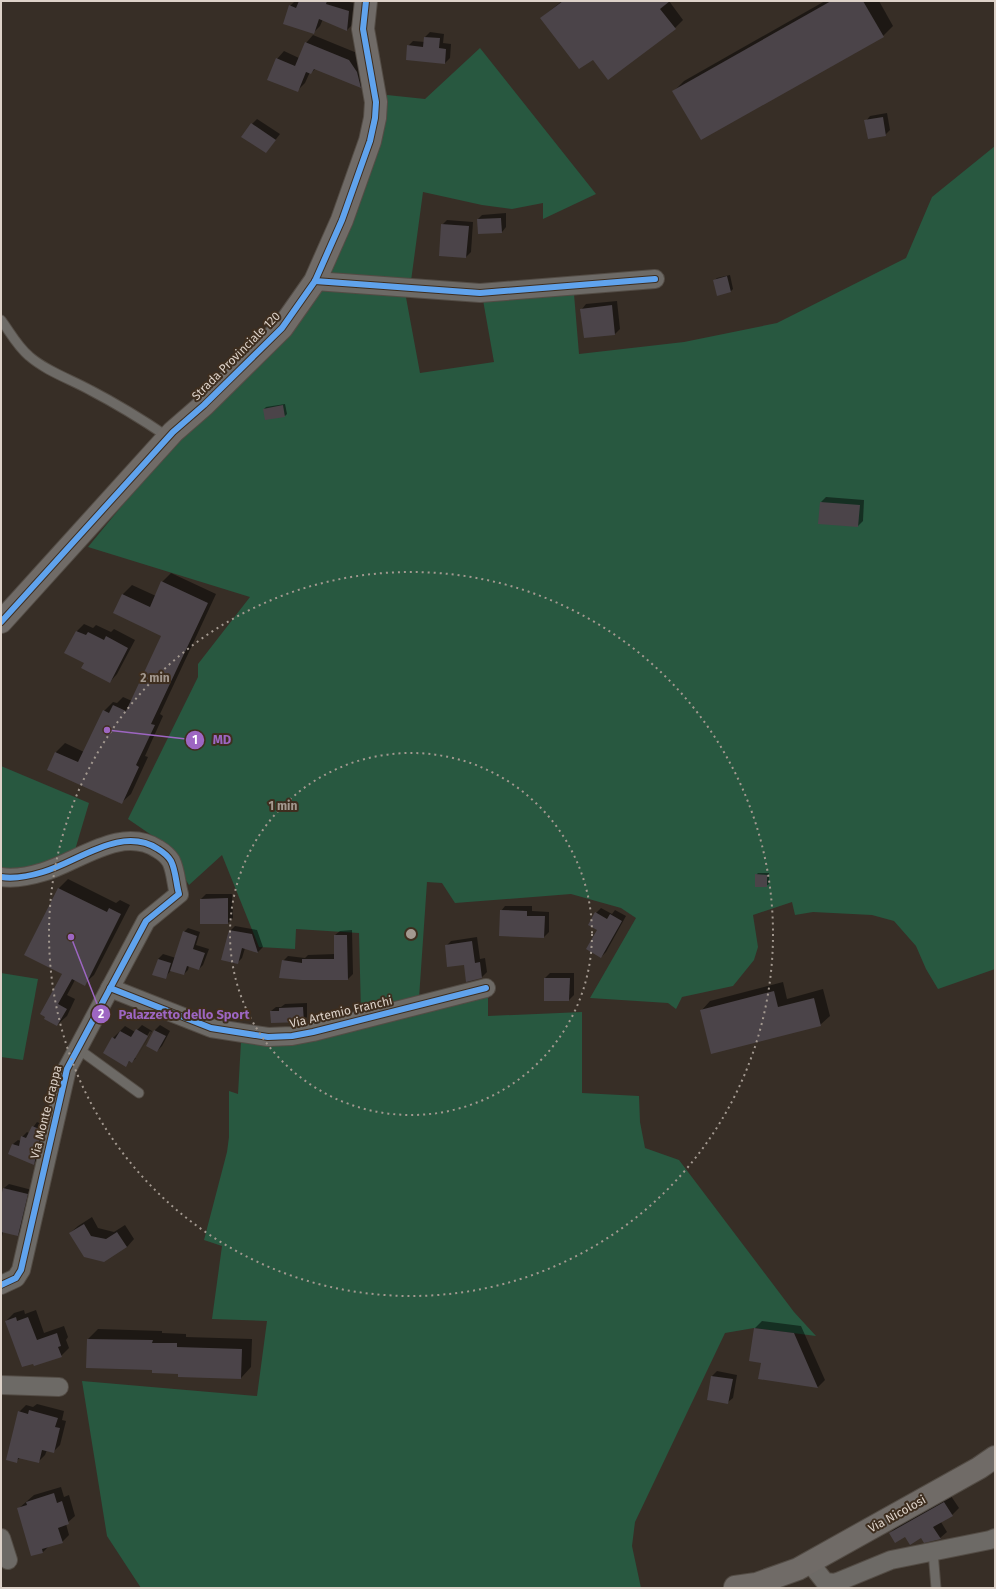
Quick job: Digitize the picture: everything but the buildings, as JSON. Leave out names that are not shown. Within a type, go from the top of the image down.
[{"type":"street","name":"Strada Provinciale 120","points":[[1,622],[168,437],[204,405],[282,328],[314,281],[342,220],[370,141],[375,118],[376,102],[363,29],[366,1]]},
{"type":"street","points":[[314,281],[480,293],[655,280]]},
{"type":"street","name":"Via Monte Grappa","points":[[1,877],[25,876],[44,872],[118,842],[135,842],[151,845],[163,852],[170,861],[179,894],[146,921],[67,1069],[20,1270],[16,1278],[1,1284]]},
{"type":"street","name":"Via Artemio Franchi","points":[[110,988],[211,1028],[268,1037],[292,1036],[313,1032],[486,988]]},
{"type":"street","points":[[1,1386],[59,1388]]},
{"type":"street","name":"Via Nicolosi","points":[[804,1566],[979,1468],[995,1457]]},
{"type":"street","points":[[1,1538],[8,1560]]},
{"type":"street","points":[[804,1566],[825,1582],[835,1583],[891,1560],[995,1538]]},
{"type":"street","points":[[734,1588],[756,1584],[804,1566]]},
{"type":"street","points":[[776,1588],[804,1566]]},
{"type":"lane","points":[[1,320],[18,345],[29,356],[43,366],[89,389],[137,416],[168,437]]},
{"type":"lane","points":[[77,1048],[139,1093]]},
{"type":"lane","points":[[933,1551],[936,1588]]},
{"type":"green space","points":[[480,48],[596,194],[543,219],[543,203],[512,209],[482,205],[423,192],[411,281],[326,276],[384,122],[387,95],[425,99]]},
{"type":"green space","points":[[995,146],[995,969],[938,989],[926,969],[916,946],[894,921],[872,915],[813,912],[795,915],[792,902],[753,915],[758,947],[754,960],[733,986],[682,997],[676,1009],[668,1003],[590,998],[636,918],[621,908],[571,894],[455,903],[442,883],[427,882],[419,998],[361,1013],[359,933],[296,929],[295,949],[259,947],[222,855],[189,885],[163,843],[128,819],[198,677],[198,664],[250,597],[88,547],[181,434],[320,287],[405,292],[420,373],[494,362],[483,300],[574,294],[579,354],[684,342],[777,323],[906,258],[932,197]]},
{"type":"green space","points":[[1,766],[89,803],[75,850],[34,868],[1,872]]},
{"type":"green space","points":[[1,973],[38,979],[23,1060],[1,1057]]},
{"type":"green space","points":[[488,995],[488,1016],[582,1012],[582,1093],[639,1096],[640,1122],[645,1148],[679,1160],[794,1312],[816,1336],[754,1328],[725,1333],[635,1522],[632,1546],[641,1588],[141,1588],[107,1536],[82,1381],[257,1396],[267,1321],[212,1319],[222,1246],[204,1240],[227,1152],[229,1137],[229,1091],[238,1094],[241,1042],[287,1043],[362,1029]]},
{"type":"cycle path","points":[[1,622],[173,432],[204,405],[282,328],[315,281],[342,220],[370,141],[375,118],[376,102],[363,29],[366,1]]},
{"type":"cycle path","points":[[315,281],[480,293],[655,279]]},
{"type":"cycle path","points":[[1,877],[28,876],[56,867],[100,848],[115,843],[129,841],[144,843],[158,849],[167,856],[173,865],[179,894],[146,921],[67,1069],[21,1270],[16,1278],[1,1285]]},
{"type":"cycle path","points":[[110,988],[211,1028],[268,1037],[292,1036],[313,1032],[486,988]]},
{"type":"place","name":"MD","points":[[107,730]]},
{"type":"place","name":"Palazzetto dello Sport","points":[[71,937]]}]
